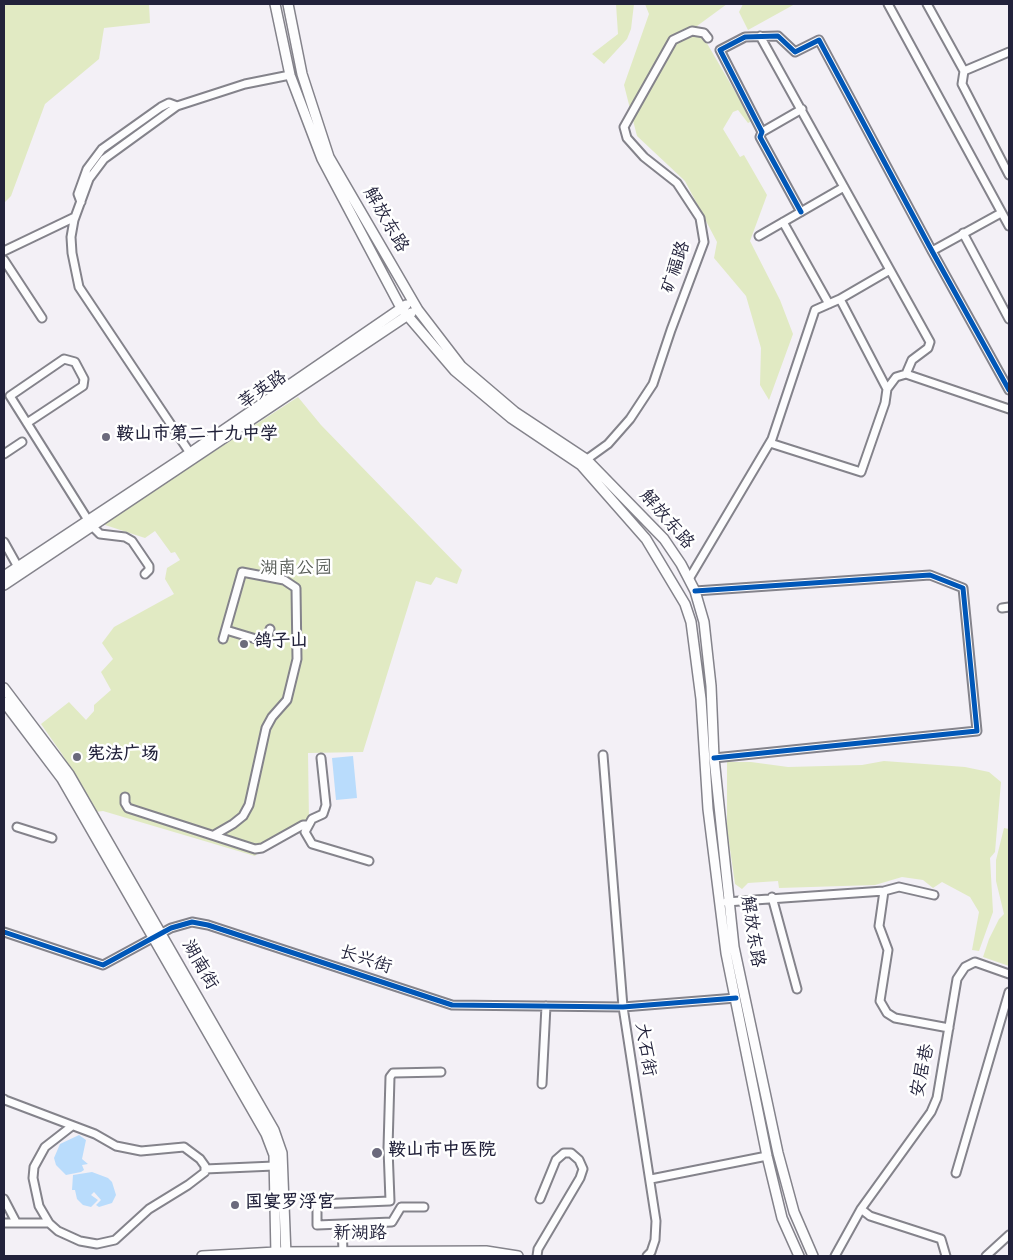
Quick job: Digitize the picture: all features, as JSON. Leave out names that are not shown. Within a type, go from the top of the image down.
[{"type":"main road","name":"解放东路","points":[[275,4],[290,75],[322,160],[404,311],[455,371],[511,418],[583,462],[646,540],[679,593],[691,622],[701,699],[708,809],[718,903],[726,953],[767,1156],[782,1218],[799,1256]]},
{"type":"main road","name":"解放东路","points":[[288,4],[302,74],[329,157],[415,306],[461,366],[515,412],[583,462],[664,539],[689,578],[695,591],[704,622],[711,686],[714,758],[734,947],[778,1153],[794,1212],[813,1256]]},
{"type":"main road","name":"莘英路","points":[[4,585],[190,453],[404,311],[415,306]]},
{"type":"main road","name":"莘英路","points":[[4,576],[90,523],[404,311]]},
{"type":"main road","name":"湖南街","points":[[4,688],[69,774],[266,1134],[274,1155],[281,1254]]},
{"type":"main road","name":"湖南街","points":[[4,702],[62,779],[274,1130],[282,1153],[281,1254]]},
{"type":"main road","name":"新湖路","points":[[202,1256],[343,1252],[486,1252],[518,1256]]},
{"type":"street","points":[[888,4],[1009,226]]},
{"type":"street","points":[[927,4],[964,72],[962,84],[1009,175]]},
{"type":"street","name":"矿福路","points":[[583,462],[608,444],[630,419],[653,384],[704,242],[700,218],[676,182],[644,157],[627,138],[624,127],[673,40],[692,31],[704,33],[708,38]]},
{"type":"street","points":[[760,36],[930,342],[928,348],[912,360],[906,374]]},
{"type":"street","points":[[762,132],[720,50],[745,37],[778,36],[796,52],[819,40],[1009,390]]},
{"type":"street","points":[[964,72],[1009,52]]},
{"type":"street","points":[[190,453],[79,287],[71,245],[75,218],[89,179],[104,159],[177,106],[244,84],[290,75]]},
{"type":"street","points":[[801,212],[760,137],[762,132],[802,109]]},
{"type":"street","points":[[759,236],[844,187]]},
{"type":"street","points":[[932,251],[1001,213]]},
{"type":"street","points":[[4,251],[75,218]]},
{"type":"street","points":[[783,222],[829,304]]},
{"type":"street","points":[[963,233],[1009,319]]},
{"type":"street","points":[[4,260],[42,318]]},
{"type":"street","points":[[689,578],[770,443],[815,310],[840,299],[890,270]]},
{"type":"street","points":[[840,299],[887,389]]},
{"type":"street","points":[[27,423],[83,386],[84,379],[75,362],[64,359],[10,396],[27,423],[90,523],[100,534],[125,537],[132,541],[148,566],[149,570],[145,574]]},
{"type":"street","points":[[770,443],[861,472],[885,403],[887,389],[896,377],[906,374],[1009,409]]},
{"type":"street","points":[[4,454],[22,442]]},
{"type":"street","points":[[4,542],[18,567]]},
{"type":"street","points":[[214,836],[243,816],[249,805],[266,728],[272,717],[287,700],[297,659],[296,588],[284,580],[242,572],[224,639]]},
{"type":"street","points":[[695,591],[930,575],[962,588],[977,731],[714,758]]},
{"type":"street","points":[[226,630],[266,642],[270,629]]},
{"type":"street","name":"大石街","points":[[603,754],[623,1007],[656,1221],[651,1252],[647,1256]]},
{"type":"street","points":[[320,758],[326,805],[323,814],[312,819],[307,825],[305,832],[312,844],[370,861]]},
{"type":"street","points":[[125,797],[125,804],[128,808],[255,848],[262,848],[303,825],[307,825]]},
{"type":"street","points":[[17,827],[52,838]]},
{"type":"street","points":[[718,903],[772,897],[899,888],[934,895]]},
{"type":"street","points":[[884,890],[879,926],[888,950],[880,1000],[887,1013],[894,1018],[949,1028]]},
{"type":"street","points":[[772,897],[797,989]]},
{"type":"street","name":"长兴街","points":[[4,932],[103,965],[180,924],[192,922],[208,925],[452,1005],[623,1007],[736,998]]},
{"type":"street","name":"安居巷","points":[[834,1256],[861,1209],[932,1112],[937,1098],[957,979],[965,967],[975,962],[1009,974]]},
{"type":"street","points":[[956,1173],[1009,992]]},
{"type":"street","points":[[542,1084],[546,1006]]},
{"type":"street","points":[[424,1206],[401,1207],[392,1222],[317,1225],[317,1204],[390,1201],[388,1148],[390,1077],[393,1073],[441,1072]]},
{"type":"street","points":[[4,1100],[95,1134],[116,1146],[140,1151],[184,1147],[200,1159],[205,1169]]},
{"type":"street","points":[[49,1223],[39,1206],[35,1192],[34,1167],[45,1148],[72,1126]]},
{"type":"street","points":[[537,1256],[538,1249],[580,1178],[582,1169],[579,1160],[571,1153],[564,1153],[556,1160],[540,1199]]},
{"type":"street","points":[[651,1179],[767,1156]]},
{"type":"street","points":[[205,1169],[274,1166]]},
{"type":"street","points":[[4,1222],[49,1223],[80,1241],[97,1244],[115,1240],[149,1209],[188,1186],[205,1172],[205,1169]]},
{"type":"street","points":[[4,1199],[16,1222]]},
{"type":"street","points":[[861,1209],[870,1216],[941,1239],[946,1256]]},
{"type":"street","points":[[342,1225],[343,1252]]},
{"type":"street","points":[[986,1256],[1009,1235]]},
{"type":"green space","points":[[4,4],[149,4],[150,23],[104,28],[99,59],[45,104],[11,196],[4,203]]},
{"type":"green space","points":[[616,4],[634,4],[631,29],[627,39],[604,64],[592,54],[618,34]]},
{"type":"green space","points":[[645,4],[727,4],[697,26],[752,121],[748,123],[738,110],[733,112],[723,129],[740,157],[744,155],[767,195],[750,241],[780,300],[793,334],[769,400],[760,385],[761,348],[746,296],[714,258],[717,242],[685,181],[637,136],[624,85],[649,14]]},
{"type":"green space","points":[[743,4],[795,4],[748,30],[739,12]]},
{"type":"green space","name":"湖南公园","points":[[298,397],[321,425],[462,570],[457,584],[436,577],[431,585],[416,581],[363,752],[308,753],[309,821],[304,820],[271,838],[255,856],[103,811],[95,812],[62,754],[41,724],[69,702],[86,720],[94,711],[94,705],[111,690],[101,672],[113,659],[102,643],[114,627],[174,594],[165,579],[167,568],[180,560],[175,552],[171,553],[155,531],[145,538],[102,524]]},
{"type":"green space","points":[[884,761],[965,767],[989,772],[1001,782],[995,852],[990,858],[993,912],[979,951],[972,950],[979,912],[970,897],[942,882],[933,888],[923,880],[902,877],[875,885],[779,888],[778,881],[748,883],[742,889],[735,884],[727,828],[727,762],[751,762],[788,767],[862,765]]},
{"type":"green space","points":[[1004,828],[1009,829],[1009,966],[983,957],[989,939],[999,919],[1004,914],[996,881],[996,860]]},
{"type":"water","points":[[353,756],[357,798],[336,800],[332,758]]},
{"type":"water","points":[[79,1135],[86,1140],[82,1159],[88,1164],[82,1165],[84,1170],[81,1172],[66,1175],[56,1165],[54,1158],[60,1144]]},
{"type":"water","points":[[92,1172],[108,1178],[112,1182],[116,1195],[112,1203],[99,1207],[96,1205],[101,1200],[94,1192],[91,1195],[98,1200],[91,1207],[83,1205],[77,1199],[75,1190],[72,1190],[73,1175]]},
{"type":"cycle path","points":[[801,212],[760,137],[762,132],[720,50],[745,37],[778,36],[795,52],[819,40],[1009,390]]},
{"type":"cycle path","points":[[695,591],[930,575],[963,588],[977,731],[714,758]]},
{"type":"cycle path","points":[[4,932],[103,965],[171,928],[192,922],[208,925],[452,1005],[623,1007],[736,998]]},
{"type":"place","name":"鞍山市第二十九中学","points":[[106,437]]},
{"type":"place","name":"鸽子山","points":[[244,644]]},
{"type":"place","name":"宪法广场","points":[[77,757]]},
{"type":"place","name":"鞍山市中医院","points":[[377,1153]]},
{"type":"place","name":"国宴罗浮宫","points":[[235,1205]]}]
